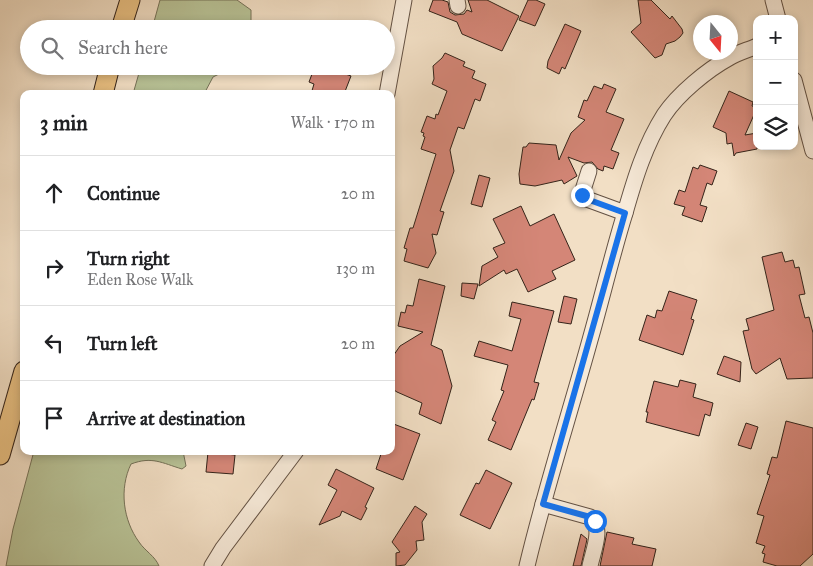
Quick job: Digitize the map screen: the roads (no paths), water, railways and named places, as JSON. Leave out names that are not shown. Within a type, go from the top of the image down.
[{"type":"main road","points":[[124,20],[130,0]]},
{"type":"main road","points":[[104,90],[108,75]]},
{"type":"main road","points":[[0,455],[20,385]]},
{"type":"street","points":[[395,50],[404,0]]},
{"type":"street","points":[[773,0],[777,15]]},
{"type":"street","points":[[527,566],[625,213],[649,140],[666,113],[684,92],[715,66],[731,56],[753,48]]},
{"type":"street","points":[[388,90],[390,75]]},
{"type":"street","points":[[798,95],[813,150]]},
{"type":"street","points":[[589,171],[582,193],[584,198],[625,213]]},
{"type":"street","points":[[212,566],[293,455]]},
{"type":"street","points":[[543,504],[590,517],[595,521],[598,528],[590,566]]}]
